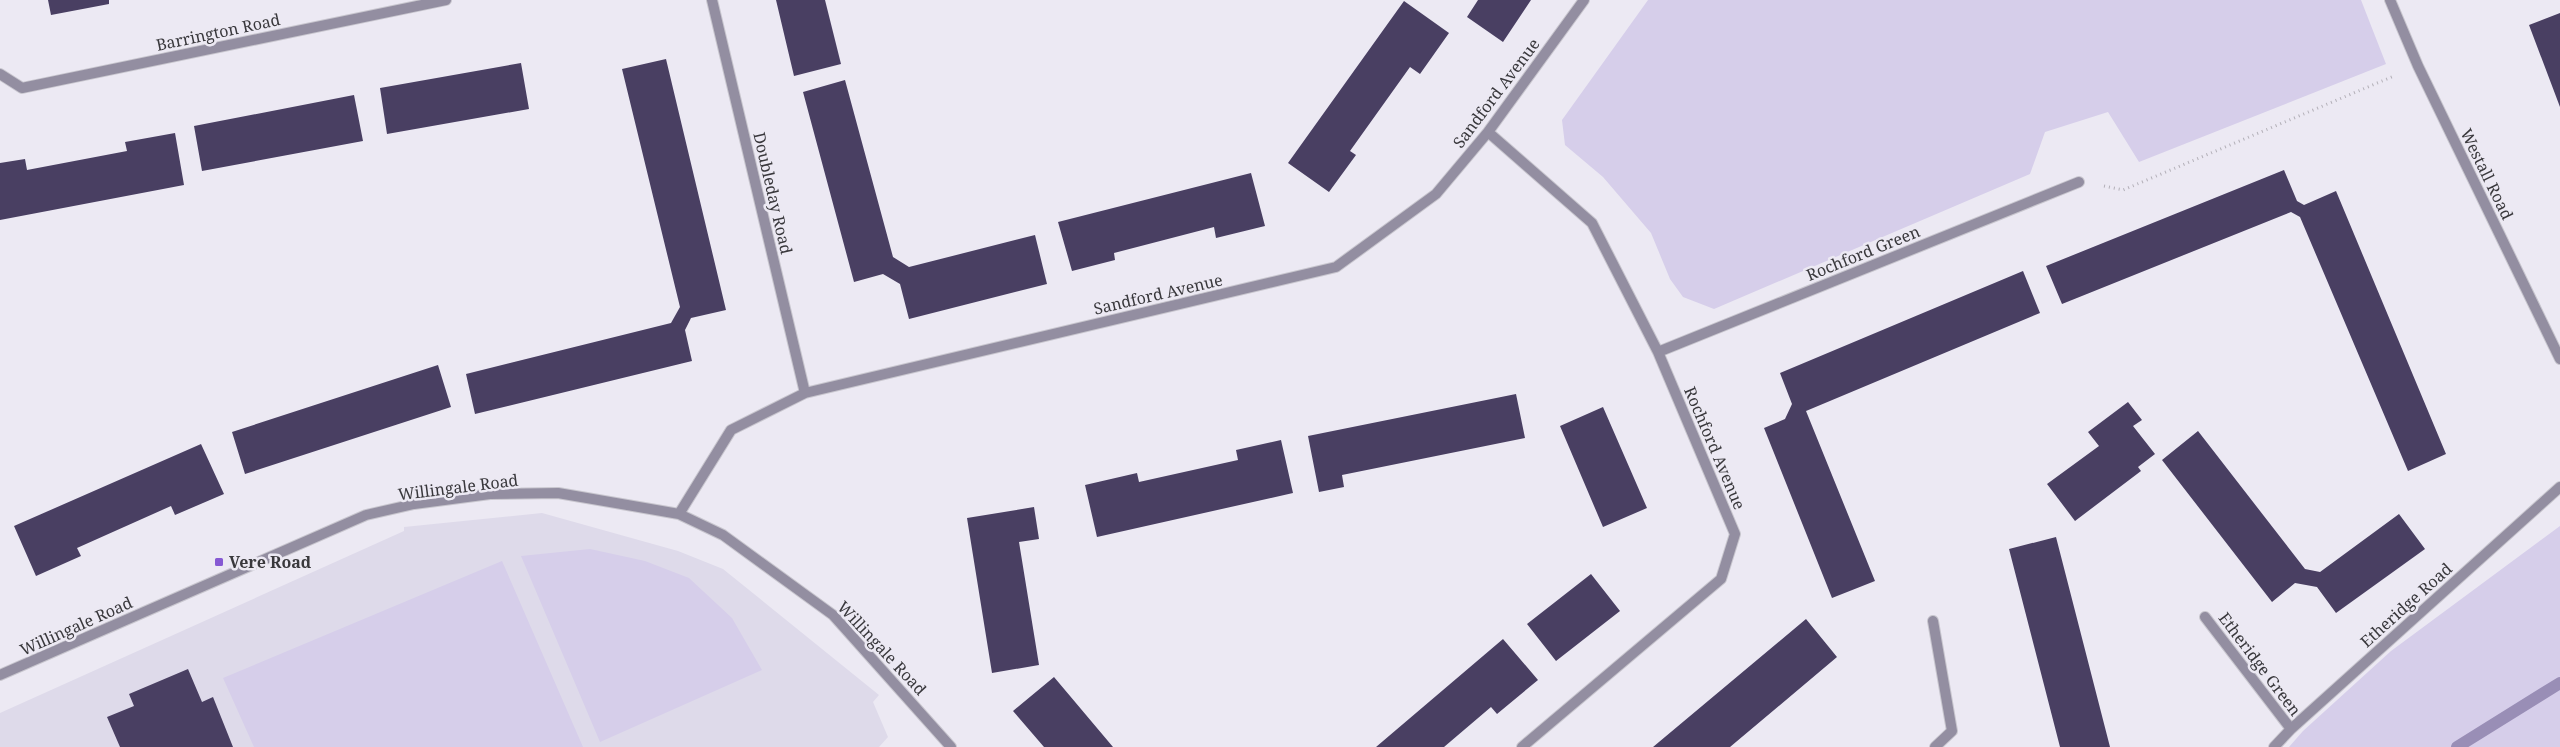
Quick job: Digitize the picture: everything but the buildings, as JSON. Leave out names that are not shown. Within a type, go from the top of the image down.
[{"type":"street","name":"Barrington Road","points":[[0,74],[22,88],[446,0]]},
{"type":"street","name":"Doubleday Road","points":[[712,0],[805,393]]},
{"type":"street","name":"Sandford Avenue","points":[[679,514],[731,430],[805,393],[1336,267],[1436,194],[1488,132],[1584,0]]},
{"type":"street","name":"Westall Road","points":[[2390,0],[2418,66],[2560,358]]},
{"type":"street","name":"Rochford Avenue","points":[[1488,132],[1592,222],[1658,352],[1735,534],[1721,579],[1522,747]]},
{"type":"street","name":"Rochford Green","points":[[1658,352],[2078,182]]},
{"type":"street","name":"Etheridge Road","points":[[2274,747],[2290,729],[2560,487]]},
{"type":"street","name":"Willingale Road","points":[[0,675],[366,515],[414,504],[490,494],[558,493],[679,514],[723,535],[833,615],[951,747]]},
{"type":"street","name":"Etheridge Green","points":[[2206,617],[2290,729]]},
{"type":"street","points":[[1932,621],[1952,731],[1936,747]]},
{"type":"path","points":[[2078,182],[2124,190],[2418,66]]},
{"type":"shaded area","points":[[1648,0],[2361,0],[2386,64],[2139,162],[2108,112],[2045,132],[2030,174],[1714,309],[1683,297],[1670,279],[1651,233],[1603,177],[1565,145],[1562,120]]},
{"type":"shaded area","points":[[542,513],[678,551],[723,569],[879,695],[873,702],[888,737],[879,747],[0,747],[0,713],[404,531],[404,527]]},
{"type":"shaded area","points":[[2560,526],[2560,747],[2289,747],[2303,731],[2391,651]]},
{"type":"shaded area","points":[[590,549],[645,561],[689,578],[732,618],[762,670],[600,742],[521,556]]},
{"type":"shaded area","points":[[502,561],[583,747],[254,747],[223,678]]},
{"type":"waterway","points":[[2457,747],[2560,683]]},
{"type":"place","name":"Vere Road","points":[[219,562]]}]
